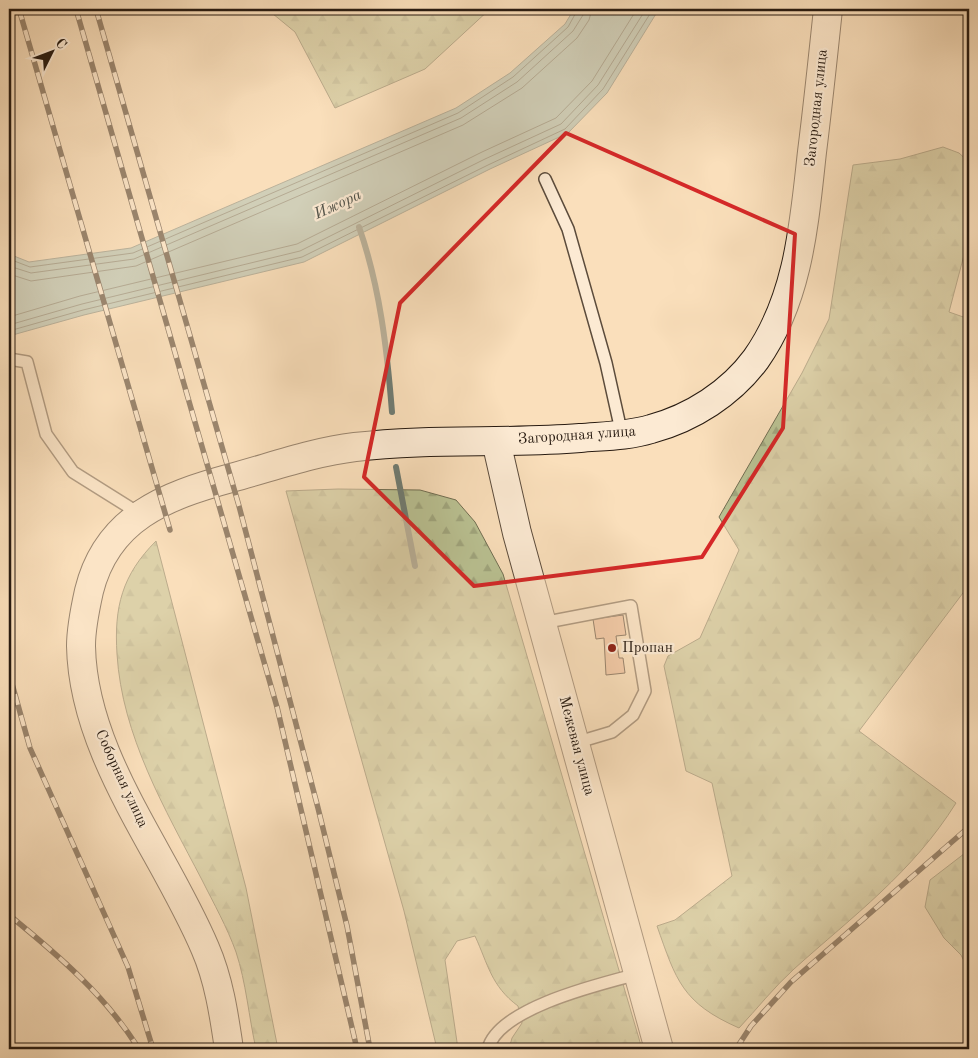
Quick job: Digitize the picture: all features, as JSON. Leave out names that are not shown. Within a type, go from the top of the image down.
[{"type":"main road","name":"Загородная улица","points":[[169,498],[201,486],[333,451],[357,447],[554,440],[622,435],[668,424],[711,402],[730,387],[755,360],[777,322],[797,263],[804,227],[828,9]]},
{"type":"main road","name":"Межевая улица","points":[[496,441],[515,527],[659,1049]]},
{"type":"main road","name":"Соборная улица","points":[[169,498],[140,514],[120,531],[104,553],[92,579],[84,611],[81,644],[84,679],[101,741],[206,951],[223,1011],[229,1049]]},
{"type":"lane","points":[[545,179],[568,229],[606,362],[622,435]]},
{"type":"lane","points":[[9,359],[27,362],[46,434],[72,472],[140,514]]},
{"type":"lane","points":[[542,623],[632,606],[645,691],[632,715],[612,732],[576,743]]},
{"type":"lane","points":[[488,1049],[490,1039],[506,1024],[550,1000],[638,974]]},
{"type":"highlighted area","points":[[566,133],[795,234],[783,428],[702,557],[474,586],[364,477],[400,303]]},
{"type":"green space","points":[[267,9],[490,9],[425,69],[335,108],[295,32]]},
{"type":"green space","points":[[943,147],[959,153],[969,162],[969,236],[949,312],[969,319],[969,585],[859,731],[956,803],[921,851],[901,872],[787,976],[739,1028],[705,1009],[684,988],[676,975],[657,926],[675,920],[732,876],[712,783],[686,771],[664,666],[668,656],[700,638],[739,550],[719,517],[802,373],[829,319],[853,165],[900,159]]},
{"type":"green space","points":[[338,489],[420,490],[456,500],[475,522],[503,574],[642,1049],[509,1049],[512,1038],[522,1023],[518,1006],[502,991],[491,974],[475,936],[457,941],[445,960],[458,1049],[437,1049],[404,911],[286,491]]},
{"type":"green space","points":[[156,541],[246,888],[278,1049],[256,1049],[236,952],[216,907],[160,799],[136,743],[127,714],[117,654],[116,637],[119,607],[128,579],[135,566]]},
{"type":"green space","points":[[969,850],[969,971],[961,955],[944,938],[925,907],[930,880]]},
{"type":"water","name":"Ижора","points":[[574,9],[659,9],[607,93],[568,133],[490,169],[304,262],[84,315],[9,336],[9,254],[29,262],[131,248],[456,108],[510,73],[565,24]]},
{"type":"building","name":"Пропан","points":[[623,615],[626,635],[616,636],[619,658],[623,658],[625,673],[606,675],[604,638],[596,639],[593,619]]},
{"type":"waterway","points":[[359,227],[372,272],[382,318],[392,412]]},
{"type":"waterway","points":[[396,467],[415,566]]},
{"type":"railway","points":[[19,9],[170,530]]},
{"type":"railway","points":[[76,9],[277,707],[357,1049]]},
{"type":"railway","points":[[96,9],[239,506],[347,926],[370,1049]]},
{"type":"railway","points":[[9,673],[30,748],[128,967],[153,1049]]},
{"type":"railway","points":[[736,1049],[751,1026],[791,982],[969,827]]},
{"type":"railway","points":[[9,915],[63,961],[96,993],[126,1029],[139,1049]]},
{"type":"place","name":"Пропан","points":[[612,648]]}]
